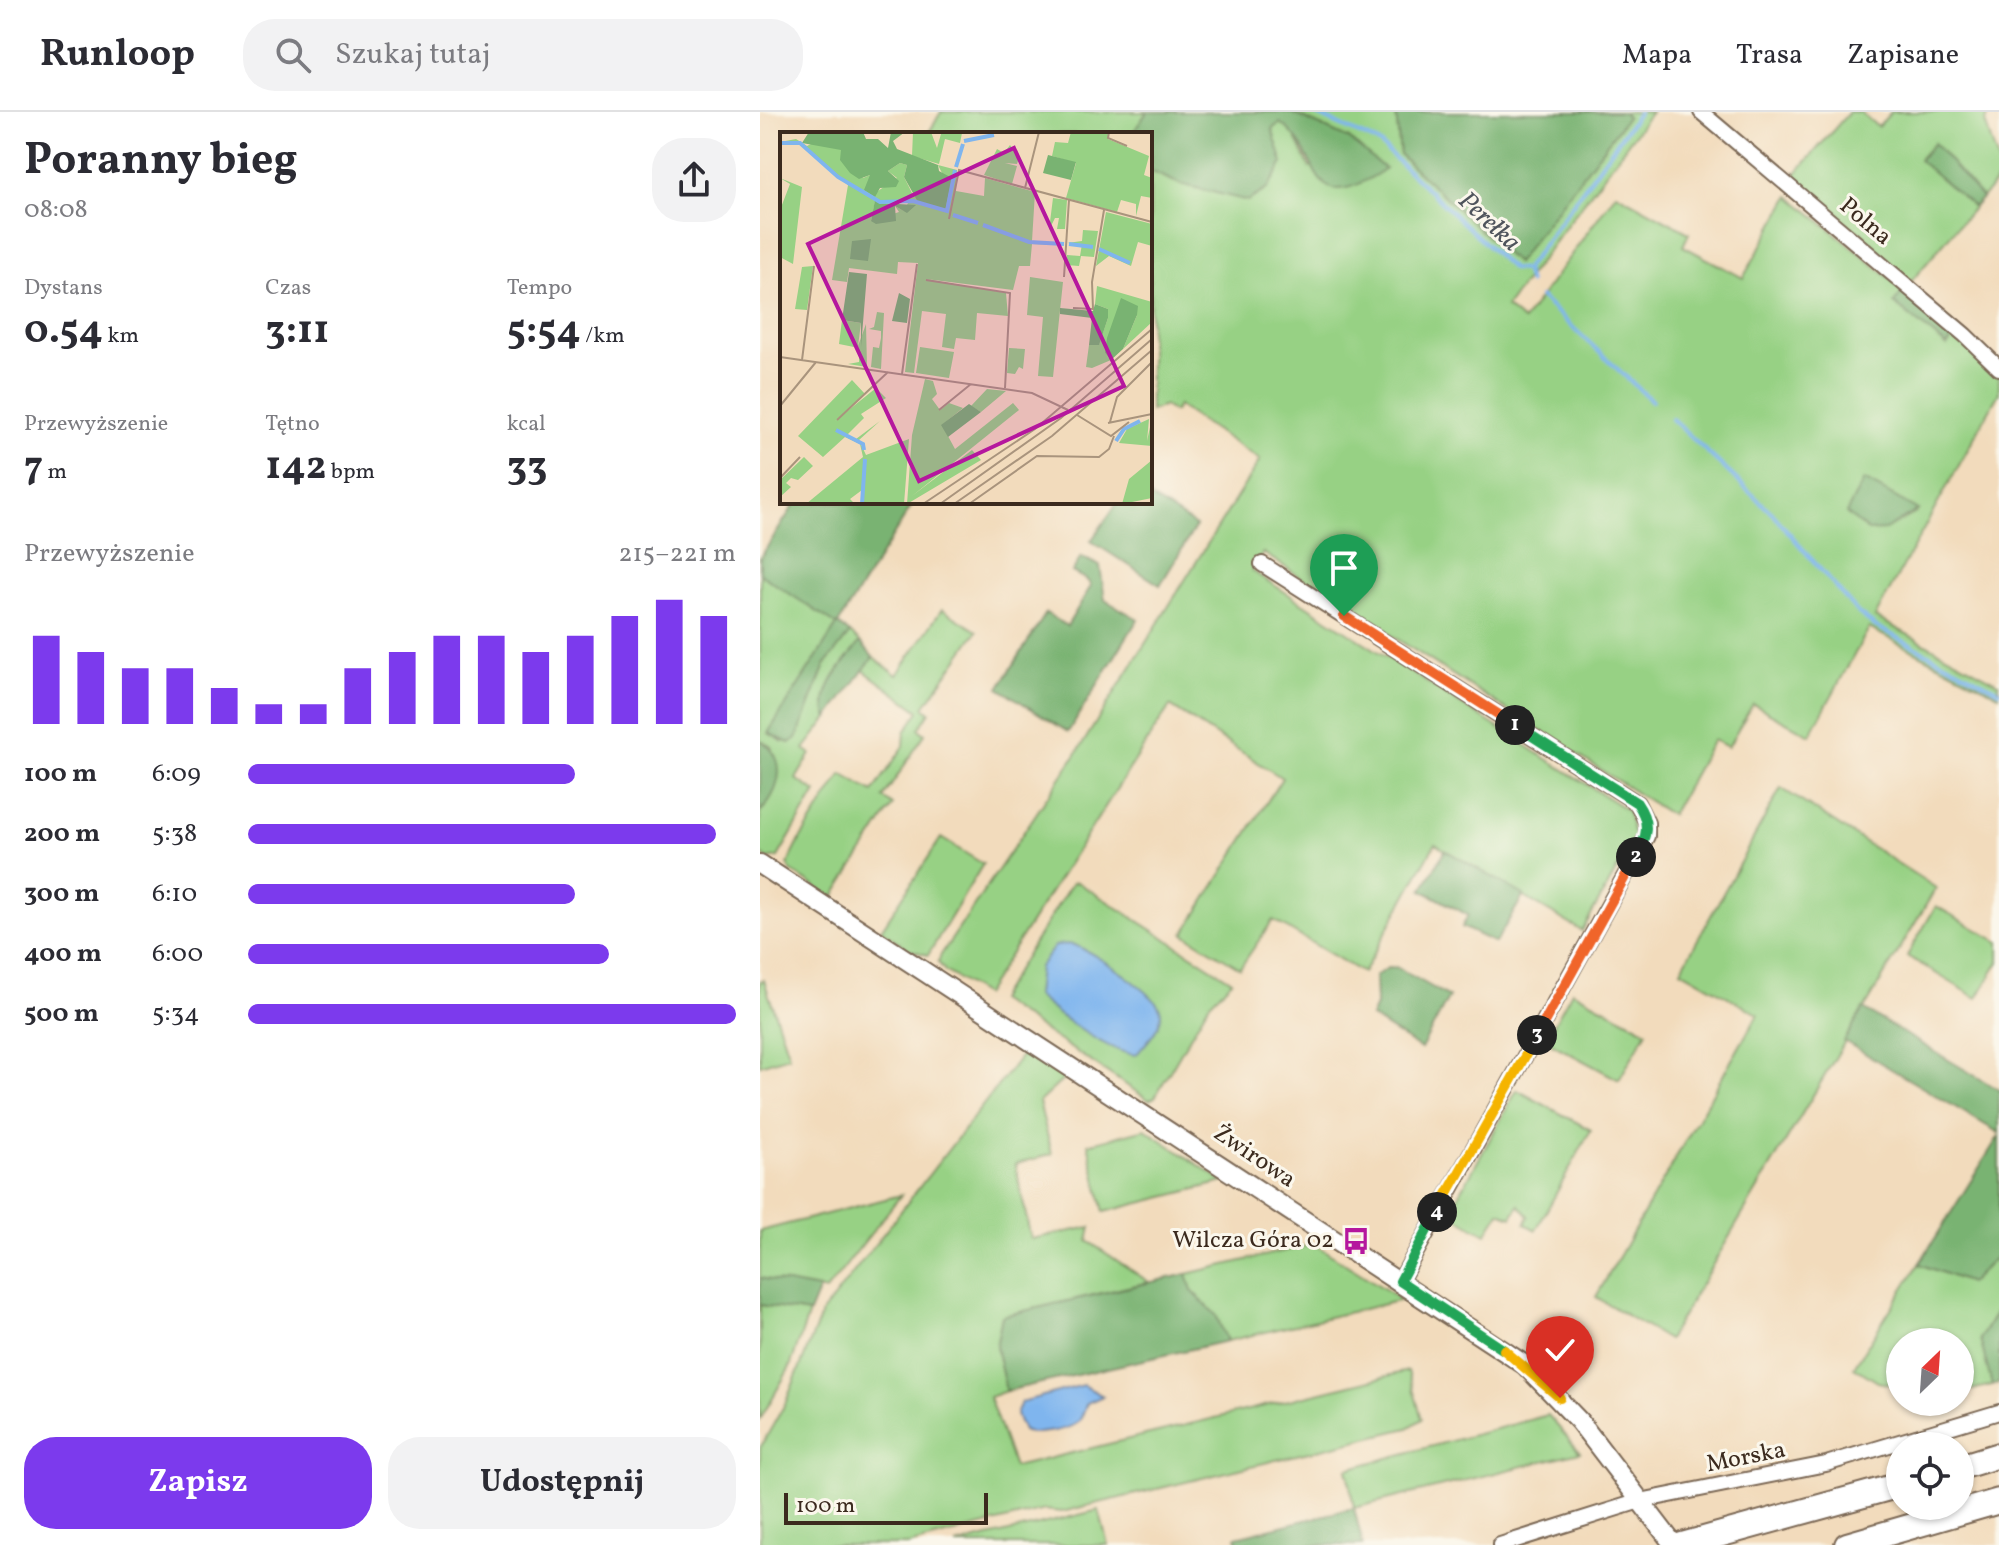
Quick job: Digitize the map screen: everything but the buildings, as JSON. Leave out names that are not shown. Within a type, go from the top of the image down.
[{"type":"highway","points":[[1974,1463],[1999,1455]]},
{"type":"highway","points":[[1682,1545],[1886,1489]]},
{"type":"highway","points":[[1847,1545],[1999,1501]]},
{"type":"street","name":"Polna","points":[[1701,112],[1965,335],[1999,368]]},
{"type":"street","points":[[1262,564],[1637,803],[1647,823],[1647,836],[1640,850],[1400,1281]]},
{"type":"street","name":"Żwirowa","points":[[760,864],[1400,1281],[1540,1378],[1579,1421],[1674,1545]]},
{"type":"street","name":"Morska","points":[[1500,1545],[1640,1501],[1826,1464],[1999,1412]]},
{"type":"green space","points":[[941,112],[1147,112],[1133,132],[929,132]]},
{"type":"green space","points":[[1147,112],[1290,112],[1349,139],[1385,169],[1359,184],[1340,189],[1328,186],[1319,178],[1294,136],[1280,123],[1272,129],[1283,163],[1267,189],[1248,201],[1180,184],[1152,172],[1152,132],[1133,132]]},
{"type":"green space","points":[[1290,112],[1396,112],[1400,155],[1516,263],[1627,117],[1623,112],[1651,112],[1506,307],[1523,321],[1616,193],[1689,233],[1683,246],[1743,278],[1790,196],[1904,290],[1895,303],[1947,346],[1955,335],[1999,373],[1999,393],[1875,617],[1999,683],[1999,695],[1869,628],[1810,735],[1753,704],[1728,747],[1713,740],[1671,815],[1263,553],[1252,571],[1627,810],[1635,838],[1582,931],[1435,844],[1363,973],[1273,920],[1240,968],[1184,934],[1282,778],[1170,706],[984,995],[945,971],[938,962],[941,955],[1075,756],[1260,460],[1178,406],[1174,412],[1164,406],[1152,410],[1152,172],[1180,184],[1275,139],[1272,129],[1280,123],[1293,132],[1310,168],[1349,139]],"holes":[[[1864,480],[1918,510],[1893,525]]]},
{"type":"green space","points":[[1396,112],[1623,112],[1627,117],[1516,263],[1400,155]]},
{"type":"green space","points":[[1849,112],[1860,112],[1878,127],[1891,112],[1990,112],[1985,122],[1999,165],[1999,178],[1982,198],[1934,143],[1919,159],[1974,207],[1910,283],[1865,244],[1863,234],[1849,228],[1793,177]]},
{"type":"green space","points":[[1934,143],[1982,198],[1974,207],[1919,160]]},
{"type":"green space","points":[[1904,290],[1955,335],[1947,346],[1894,303]]},
{"type":"green space","points":[[1864,480],[1918,510],[1885,530],[1868,531],[1846,513]]},
{"type":"green space","points":[[1152,498],[1196,526],[1160,585],[1091,541],[1117,504],[1152,504]]},
{"type":"green space","points":[[795,504],[913,504],[838,624],[850,633],[825,665],[797,738],[789,743],[768,733],[837,625],[760,574],[760,558]]},
{"type":"green space","points":[[1081,557],[1100,566],[1105,600],[1138,619],[1068,732],[999,688],[1046,613],[1067,626],[1091,586],[1087,580],[1072,572]]},
{"type":"green space","points":[[760,574],[838,624],[769,733],[783,742],[797,738],[825,665],[850,633],[860,642],[829,687],[825,708],[828,718],[804,749],[811,754],[796,779],[816,792],[778,857],[768,859],[760,853],[760,812],[767,805],[772,747],[760,740]]},
{"type":"green space","points":[[942,609],[977,631],[924,707],[930,712],[919,729],[925,734],[883,798],[893,805],[833,898],[790,870],[788,864],[842,774],[873,792],[904,746],[905,732],[919,711],[863,670],[873,657],[897,675]]},
{"type":"green space","points":[[860,642],[873,657],[828,718],[825,708],[829,687]]},
{"type":"green space","points":[[760,740],[775,756],[779,774],[773,794],[760,812]]},
{"type":"green space","points":[[1781,788],[1936,888],[1668,1340],[1596,1297],[1758,1014],[1681,970]]},
{"type":"green space","points":[[941,838],[983,864],[928,955],[910,950],[881,930]]},
{"type":"green space","points":[[1445,850],[1524,895],[1495,943],[1462,927],[1468,915],[1422,890]]},
{"type":"green space","points":[[1077,882],[1232,981],[1209,1004],[1155,1097],[1149,1100],[998,1000],[1072,883]]},
{"type":"green space","points":[[1936,906],[1999,942],[1999,962],[1977,998],[1907,956]]},
{"type":"green space","points":[[1396,967],[1449,997],[1421,1049],[1371,1017],[1376,1006],[1375,976]]},
{"type":"green space","points":[[764,980],[789,1056],[760,1065],[760,981]]},
{"type":"green space","points":[[1572,991],[1647,1031],[1619,1080],[1545,1040]]},
{"type":"green space","points":[[1863,1009],[1999,1090],[1999,1133],[1844,1041]]},
{"type":"green space","points":[[1024,1052],[1065,1078],[1039,1102],[1052,1154],[1015,1164],[1031,1239],[1091,1227],[1088,1241],[1149,1282],[1002,1316],[996,1347],[1006,1391],[989,1397],[1014,1467],[1408,1371],[1422,1419],[1408,1428],[1062,1512],[1044,1510],[908,1545],[760,1545],[760,1448],[785,1404],[822,1313]]},
{"type":"green space","points":[[1517,1090],[1591,1130],[1536,1230],[1525,1224],[1529,1216],[1519,1205],[1512,1217],[1500,1212],[1486,1234],[1449,1213]]},
{"type":"green space","points":[[1145,1129],[1224,1182],[1104,1212],[1088,1144]]},
{"type":"green space","points":[[1999,1136],[1999,1254],[1970,1283],[1919,1264]]},
{"type":"green space","points":[[901,1195],[826,1291],[760,1278],[760,1231]]},
{"type":"green space","points":[[1314,1244],[1402,1300],[1227,1341],[1216,1315],[1192,1291],[1187,1274]]},
{"type":"green space","points":[[1999,1254],[1999,1307],[1980,1339],[1992,1385],[1974,1390],[1974,1328],[1886,1328],[1886,1383],[1854,1367],[1919,1264],[1970,1283]]},
{"type":"green space","points":[[1187,1274],[1192,1291],[1216,1315],[1227,1341],[1006,1391],[996,1347],[1002,1316]]},
{"type":"green space","points":[[760,1278],[819,1289],[809,1313],[760,1305]]},
{"type":"green space","points":[[760,1305],[809,1313],[790,1367],[760,1420]]},
{"type":"green space","points":[[1999,1307],[1999,1383],[1992,1385],[1980,1339]]},
{"type":"green space","points":[[1548,1415],[1580,1452],[1354,1508],[1347,1469]]},
{"type":"green space","points":[[1354,1508],[1363,1545],[1239,1545],[1236,1537]]},
{"type":"green space","points":[[1099,1510],[1108,1545],[956,1545]]},
{"type":"water","points":[[1074,945],[1095,956],[1124,974],[1158,1005],[1161,1013],[1159,1024],[1136,1055],[1098,1040],[1036,996],[1039,967],[1055,946]]},
{"type":"water","points":[[1083,1385],[1103,1396],[1087,1403],[1075,1424],[1043,1432],[1023,1431],[1016,1415],[1021,1402]]},
{"type":"waterway","name":"Perełka","points":[[1311,112],[1379,143],[1512,269],[1525,270],[1639,112]]},
{"type":"waterway","points":[[1525,270],[1529,283]]},
{"type":"waterway","points":[[1540,297],[1652,401]]},
{"type":"waterway","points":[[1672,419],[1772,513],[1857,612],[1875,626],[1999,691]]},
{"type":"place","name":"Wilcza Góra 02","points":[[1356,1241]]},
{"type":"route","points":[[1344,616],[1637,803],[1647,823],[1647,836],[1610,905],[1400,1281],[1525,1365],[1560,1398]]}]
